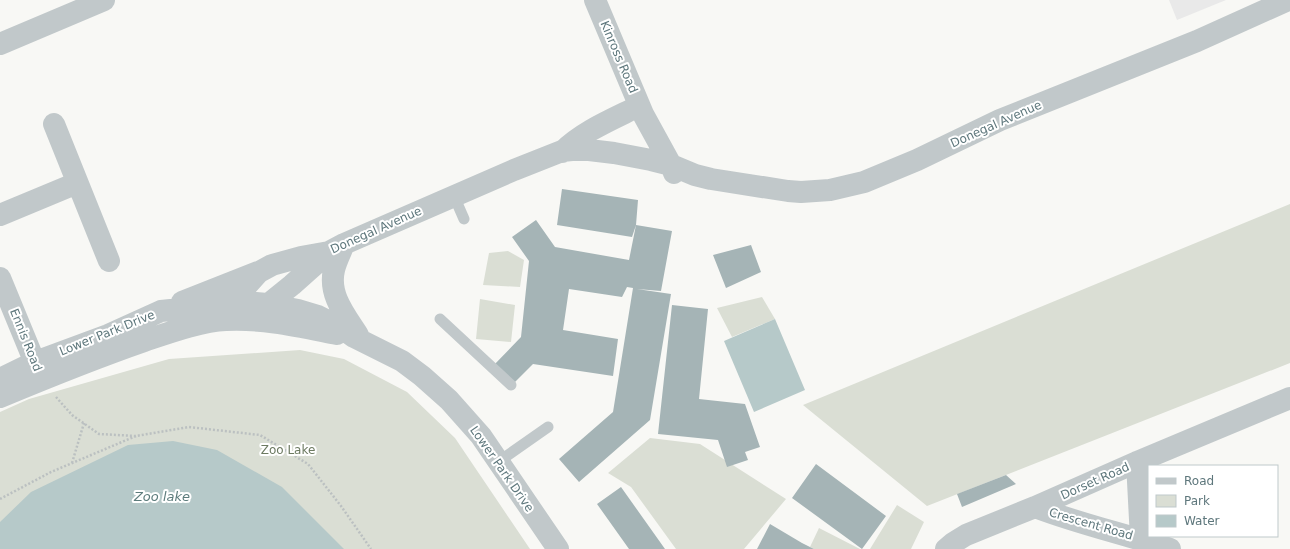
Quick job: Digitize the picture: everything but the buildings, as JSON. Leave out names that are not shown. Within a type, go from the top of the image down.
[{"type":"street","points":[[0,44],[104,0]]},
{"type":"street","name":"Kinross Road","points":[[595,0],[641,110],[669,170]]},
{"type":"street","name":"Donegal Avenue","points":[[236,315],[242,291],[259,272],[272,265],[336,248],[454,196],[556,156],[589,150],[669,170],[739,184],[801,192],[830,190],[864,182],[917,160],[1000,120],[1197,41],[1288,0]]},
{"type":"street","name":"Donegal Avenue","points":[[556,156],[579,138],[598,126],[641,110]]},
{"type":"street","points":[[54,124],[109,261]]},
{"type":"street","points":[[0,215],[77,183]]},
{"type":"street","points":[[267,304],[336,248]]},
{"type":"street","points":[[336,248],[332,285],[335,297],[358,339]]},
{"type":"street","points":[[161,311],[259,272]]},
{"type":"street","name":"Ennis Road","points":[[0,278],[38,371]]},
{"type":"street","name":"Lower Park Drive","points":[[0,378],[94,358],[191,326],[236,315],[246,302],[267,304],[298,310],[318,316],[340,327],[358,339],[402,361],[422,376],[449,400],[481,436],[558,549]]},
{"type":"street","name":"Lower Park Drive","points":[[0,396],[38,371],[108,335],[161,311],[236,315],[358,339]]},
{"type":"street","name":"Dorset Road","points":[[946,549],[966,535],[1290,398]]},
{"type":"street","points":[[1137,462],[1142,539]]},
{"type":"street","name":"Crescent Road","points":[[1035,507],[1058,516],[1142,539],[1170,549]]},
{"type":"lane","points":[[454,196],[464,219]]},
{"type":"lane","points":[[440,319],[511,385]]},
{"type":"lane","points":[[498,462],[548,427]]},
{"type":"path","points":[[38,371],[72,415],[100,434],[136,436],[189,427],[260,435],[308,464],[341,506],[371,549]]},
{"type":"path","points":[[72,463],[84,423]]},
{"type":"path","points":[[0,499],[51,472],[136,436]]},
{"type":"shaded area","points":[[1169,0],[1226,0],[1177,20]]},
{"type":"green space","points":[[1290,204],[1290,363],[927,506],[803,405]]},
{"type":"green space","points":[[508,251],[524,260],[520,287],[483,285],[489,253]]},
{"type":"green space","points":[[762,297],[775,319],[732,337],[717,308]]},
{"type":"green space","points":[[480,299],[515,305],[511,342],[476,339]]},
{"type":"green space","name":"Zoo Lake","points":[[300,350],[344,359],[407,392],[455,438],[530,549],[0,549],[0,412],[29,399],[169,359]]},
{"type":"green space","points":[[650,438],[700,444],[786,499],[744,549],[676,549],[631,487],[608,473]]},
{"type":"green space","points":[[897,505],[924,522],[911,549],[870,549]]},
{"type":"green space","points":[[819,528],[860,549],[814,549],[810,547]]},
{"type":"water","points":[[775,319],[805,390],[754,412],[724,341]]},
{"type":"water","name":"Zoo lake","points":[[173,441],[217,450],[282,487],[344,549],[0,549],[0,522],[31,492],[128,445]]}]
